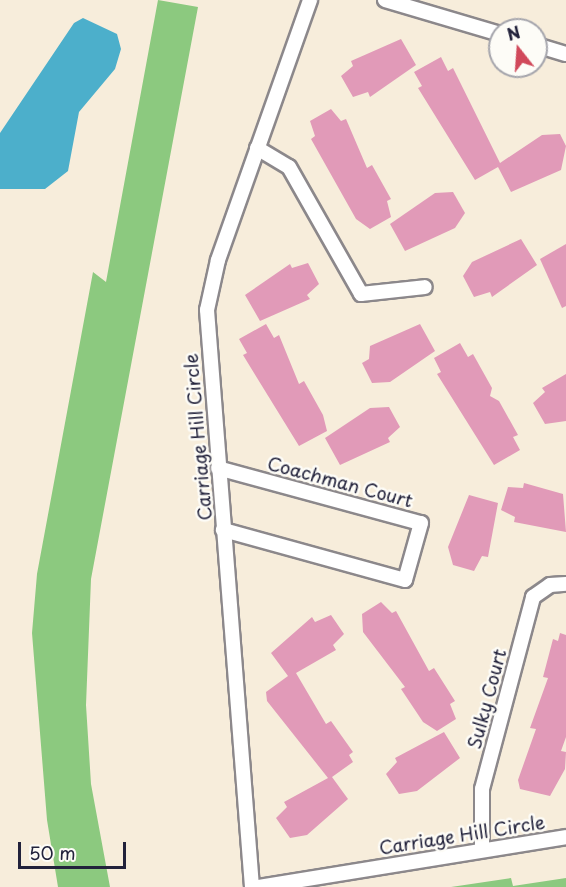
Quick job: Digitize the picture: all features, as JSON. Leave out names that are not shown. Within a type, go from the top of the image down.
[{"type":"street","name":"Carriage Hill Circle","points":[[252,887],[207,310],[218,260],[310,0]]},
{"type":"street","points":[[385,0],[488,30]]},
{"type":"street","points":[[548,49],[566,54]]},
{"type":"street","points":[[257,147],[289,167],[361,294],[425,288]]},
{"type":"street","name":"Coachman Court","points":[[218,468],[421,523],[405,580],[223,530]]},
{"type":"street","name":"Sulky Court","points":[[482,849],[482,789],[533,597],[550,585],[566,584]]},
{"type":"street","name":"Carriage Hill Circle","points":[[258,887],[566,837]]},
{"type":"green space","points":[[158,0],[198,7],[91,579],[86,705],[91,784],[110,887],[58,887],[47,820],[32,633],[37,574],[93,272],[106,282]]},
{"type":"green space","points":[[511,878],[513,886],[566,878],[566,887],[451,887]]},
{"type":"water","points":[[83,18],[117,34],[121,49],[115,69],[79,112],[68,171],[45,189],[0,189],[0,133],[74,23]]},
{"type":"building","points":[[401,39],[416,65],[370,97],[368,92],[353,97],[341,76],[353,66],[351,61]]},
{"type":"building","points":[[441,57],[448,71],[453,68],[500,163],[542,135],[560,134],[566,146],[561,170],[511,192],[498,167],[475,180],[418,88],[422,86],[414,72]]},
{"type":"building","points":[[331,109],[341,121],[346,119],[367,168],[372,165],[391,199],[387,201],[391,217],[370,229],[356,219],[311,139],[315,136],[310,121]]},
{"type":"building","points":[[453,192],[465,213],[455,228],[405,251],[390,224],[435,193]]},
{"type":"building","points":[[521,239],[537,265],[492,297],[490,292],[474,297],[463,276],[472,262]]},
{"type":"building","points":[[566,244],[566,306],[562,308],[540,259]]},
{"type":"building","points":[[308,263],[319,284],[307,295],[310,299],[260,321],[245,295],[290,264],[292,268]]},
{"type":"building","points":[[266,324],[274,338],[279,335],[299,384],[304,381],[323,415],[327,431],[299,446],[243,355],[247,353],[239,339]]},
{"type":"building","points":[[420,324],[435,351],[390,382],[372,383],[362,363],[369,359],[370,346]]},
{"type":"building","points":[[460,343],[468,357],[473,354],[492,388],[490,396],[499,401],[518,435],[513,437],[520,450],[494,465],[437,374],[441,372],[434,358]]},
{"type":"building","points":[[566,374],[566,421],[545,424],[533,403],[545,392],[542,388]]},
{"type":"building","points":[[389,407],[400,427],[388,438],[390,442],[340,465],[325,438],[370,408]]},
{"type":"building","points":[[524,483],[563,494],[566,532],[514,522],[515,517],[501,510],[508,487],[523,488]]},
{"type":"building","points":[[469,495],[498,503],[488,557],[482,556],[474,571],[453,565],[448,547]]},
{"type":"building","points":[[381,602],[392,613],[396,611],[429,671],[434,668],[455,701],[450,704],[456,719],[437,731],[423,722],[401,689],[405,687],[363,632],[362,614]]},
{"type":"building","points":[[331,615],[344,634],[333,645],[336,650],[296,673],[326,724],[331,721],[353,752],[349,755],[353,762],[332,777],[348,799],[307,835],[290,838],[276,818],[287,807],[284,802],[328,778],[267,701],[266,692],[288,676],[271,653],[312,617],[315,622]]},
{"type":"building","points":[[560,633],[566,635],[566,737],[561,751],[566,752],[565,769],[550,796],[520,789],[518,780],[536,729],[530,728],[548,678],[543,677],[553,639],[558,641]]},
{"type":"building","points":[[444,732],[460,758],[417,791],[399,794],[386,774],[397,762],[395,758]]}]
